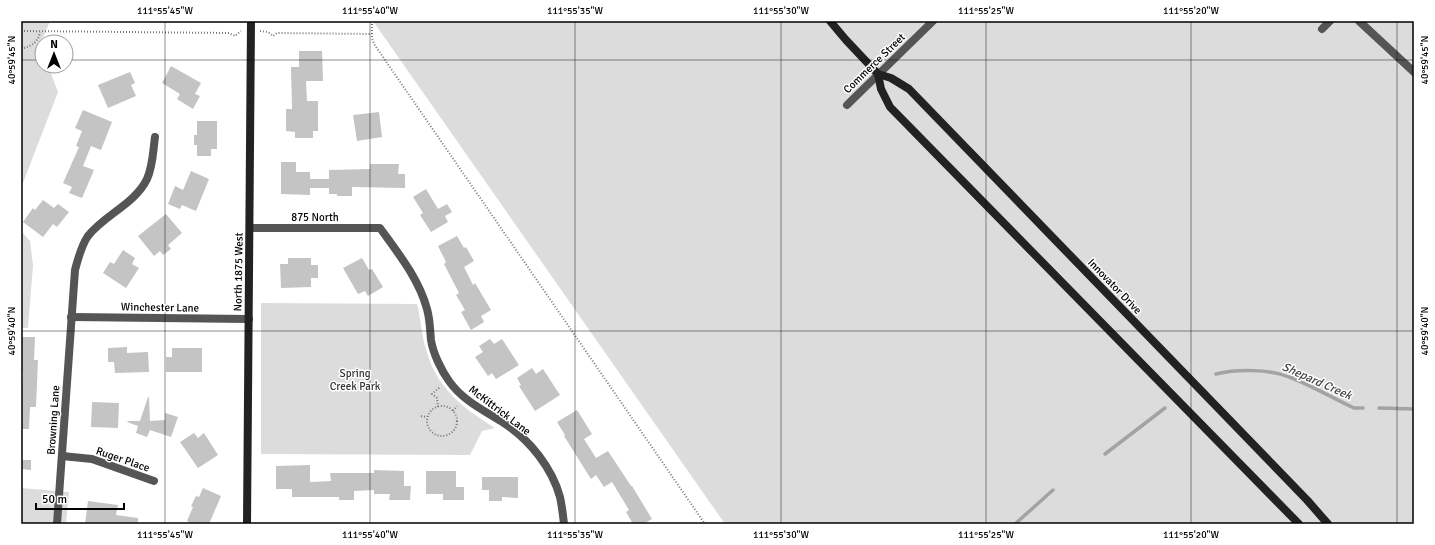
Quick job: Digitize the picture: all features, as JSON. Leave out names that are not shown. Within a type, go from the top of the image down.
[{"type":"main road","name":"North 1875 West","points":[[247,524],[252,21]]},
{"type":"main road","name":"Innovator Drive","points":[[830,21],[878,74],[891,78],[909,88],[1307,500],[1328,524]]},
{"type":"main road","name":"Innovator Drive","points":[[878,74],[881,89],[890,107],[1298,524]]},
{"type":"street","name":"Commerce Street","points":[[847,104],[933,21]]},
{"type":"street","points":[[1322,29],[1330,21]]},
{"type":"street","points":[[1359,21],[1414,72]]},
{"type":"street","name":"Browning Lane","points":[[58,524],[75,270],[80,251],[88,237],[102,222],[135,195],[147,180],[152,163],[155,137]]},
{"type":"street","name":"875 North","points":[[250,228],[380,228]]},
{"type":"street","name":"McKittrick Lane","points":[[380,228],[409,269],[420,290],[428,310],[432,342],[439,363],[449,381],[464,397],[482,411],[505,424],[520,436],[540,457],[551,474],[560,497],[564,524]]},
{"type":"street","name":"Winchester Lane","points":[[71,317],[249,319]]},
{"type":"street","name":"Ruger Place","points":[[62,456],[92,459],[154,482]]},
{"type":"path","points":[[372,21],[374,44],[705,524]]},
{"type":"path","points":[[21,31],[229,33],[235,36]]},
{"type":"path","points":[[21,49],[34,44],[40,32]]},
{"type":"path","points":[[273,36],[277,33],[372,34]]},
{"type":"path","points":[[438,407],[437,398],[432,394],[440,387]]},
{"type":"path","points":[[453,411],[457,406]]},
{"type":"path","points":[[438,407],[447,407],[453,411],[457,418],[453,432],[444,436],[434,434],[430,431],[427,422],[427,417],[430,412],[438,407]]},
{"type":"path","points":[[421,416],[427,417]]},
{"type":"green space","points":[[21,21],[50,21],[45,34],[34,34],[34,74],[51,74],[58,92],[21,188]]},
{"type":"green space","points":[[373,21],[1414,21],[1414,524],[725,524]]},
{"type":"green space","points":[[21,231],[30,241],[33,265],[28,328],[21,328]]},
{"type":"green space","name":"Spring Creek Park","points":[[261,303],[417,304],[424,343],[436,375],[452,396],[472,413],[495,428],[482,431],[470,455],[261,454]]},
{"type":"green space","points":[[21,488],[69,492],[66,524],[21,524]]},
{"type":"building","points":[[299,51],[322,51],[323,81],[306,81],[307,101],[318,101],[318,131],[313,131],[313,138],[295,138],[295,132],[286,131],[286,109],[292,109],[291,67],[299,67]]},
{"type":"building","points":[[171,66],[201,83],[195,94],[200,96],[193,109],[177,99],[180,94],[162,83]]},
{"type":"building","points":[[130,72],[135,83],[131,85],[136,96],[108,108],[98,85]]},
{"type":"building","points":[[83,110],[112,122],[101,150],[91,146],[83,166],[94,170],[82,198],[69,193],[72,187],[63,183],[79,147],[76,146],[82,131],[75,128]]},
{"type":"building","points":[[379,112],[382,137],[357,141],[353,115]]},
{"type":"building","points":[[197,121],[217,121],[217,149],[211,149],[211,156],[197,156],[197,145],[194,145],[194,135],[197,135]]},
{"type":"building","points":[[281,162],[296,162],[296,172],[310,172],[310,179],[329,179],[329,170],[370,169],[370,164],[399,164],[398,174],[405,174],[405,188],[352,187],[352,196],[337,196],[337,194],[329,194],[329,188],[310,188],[310,195],[281,194]]},
{"type":"building","points":[[191,171],[209,179],[196,211],[182,205],[180,209],[168,204],[175,186],[183,190]]},
{"type":"building","points":[[426,189],[438,209],[447,204],[452,212],[445,216],[448,222],[431,232],[420,215],[423,213],[413,197]]},
{"type":"building","points":[[43,200],[54,208],[58,204],[69,212],[57,227],[53,224],[43,237],[23,222],[33,208],[35,210]]},
{"type":"building","points":[[166,214],[182,233],[168,245],[171,249],[163,255],[160,251],[154,256],[138,236]]},
{"type":"building","points":[[457,236],[464,248],[466,247],[474,261],[464,267],[473,285],[475,283],[491,310],[481,316],[484,322],[471,330],[461,312],[465,310],[456,295],[459,293],[444,264],[446,262],[438,246]]},
{"type":"building","points":[[123,250],[135,258],[132,264],[139,268],[126,288],[103,273],[110,262],[114,264]]},
{"type":"building","points":[[288,258],[311,258],[311,265],[318,265],[318,278],[311,278],[311,287],[281,288],[280,264],[288,264]]},
{"type":"building","points":[[362,258],[369,270],[372,269],[383,287],[368,296],[365,291],[358,294],[343,268]]},
{"type":"building","points":[[21,337],[35,337],[34,360],[38,360],[36,407],[30,407],[29,429],[21,429],[21,394],[23,371],[21,370]]},
{"type":"building","points":[[490,339],[494,344],[502,339],[519,365],[496,379],[492,373],[488,376],[475,357],[483,352],[479,346]]},
{"type":"building","points":[[127,347],[127,353],[148,352],[149,372],[115,373],[114,362],[108,362],[108,348]]},
{"type":"building","points":[[172,348],[202,348],[202,372],[166,372],[166,357],[172,357]]},
{"type":"building","points":[[532,368],[536,374],[543,369],[560,395],[535,411],[519,386],[521,385],[517,378]]},
{"type":"building","points":[[148,397],[150,421],[165,420],[165,413],[178,417],[171,437],[150,430],[147,437],[136,433],[138,426],[127,422],[140,421]]},
{"type":"building","points":[[92,402],[119,403],[118,428],[91,427]]},
{"type":"building","points":[[577,410],[592,434],[584,439],[596,458],[608,451],[652,519],[643,524],[633,524],[626,512],[629,510],[612,482],[604,487],[596,475],[591,479],[557,422]]},
{"type":"building","points":[[194,433],[198,438],[204,433],[218,455],[198,468],[180,442]]},
{"type":"building","points":[[21,460],[31,460],[31,470],[21,469]]},
{"type":"building","points":[[310,465],[310,482],[331,481],[330,473],[374,473],[374,470],[404,471],[404,486],[411,486],[410,500],[389,500],[390,494],[374,494],[374,490],[354,491],[354,500],[339,500],[339,497],[292,497],[292,489],[276,489],[276,466]]},
{"type":"building","points":[[426,471],[456,471],[456,487],[464,487],[464,500],[443,500],[443,494],[426,494]]},
{"type":"building","points":[[482,477],[518,477],[518,498],[502,497],[502,501],[489,501],[489,490],[482,490]]},
{"type":"building","points":[[203,488],[221,496],[209,524],[193,524],[187,521],[193,507],[191,506],[196,496],[199,497]]},
{"type":"building","points":[[88,501],[118,505],[116,515],[138,518],[138,524],[85,524]]},
{"type":"waterway","name":"Shepard Creek","points":[[1216,374],[1233,371],[1263,371],[1281,374],[1354,408],[1363,408]]},
{"type":"waterway","name":"Shepard Creek","points":[[1105,454],[1165,408]]},
{"type":"waterway","name":"Shepard Creek","points":[[1379,408],[1414,409]]},
{"type":"waterway","name":"Shepard Creek","points":[[1015,524],[1053,490]]}]
